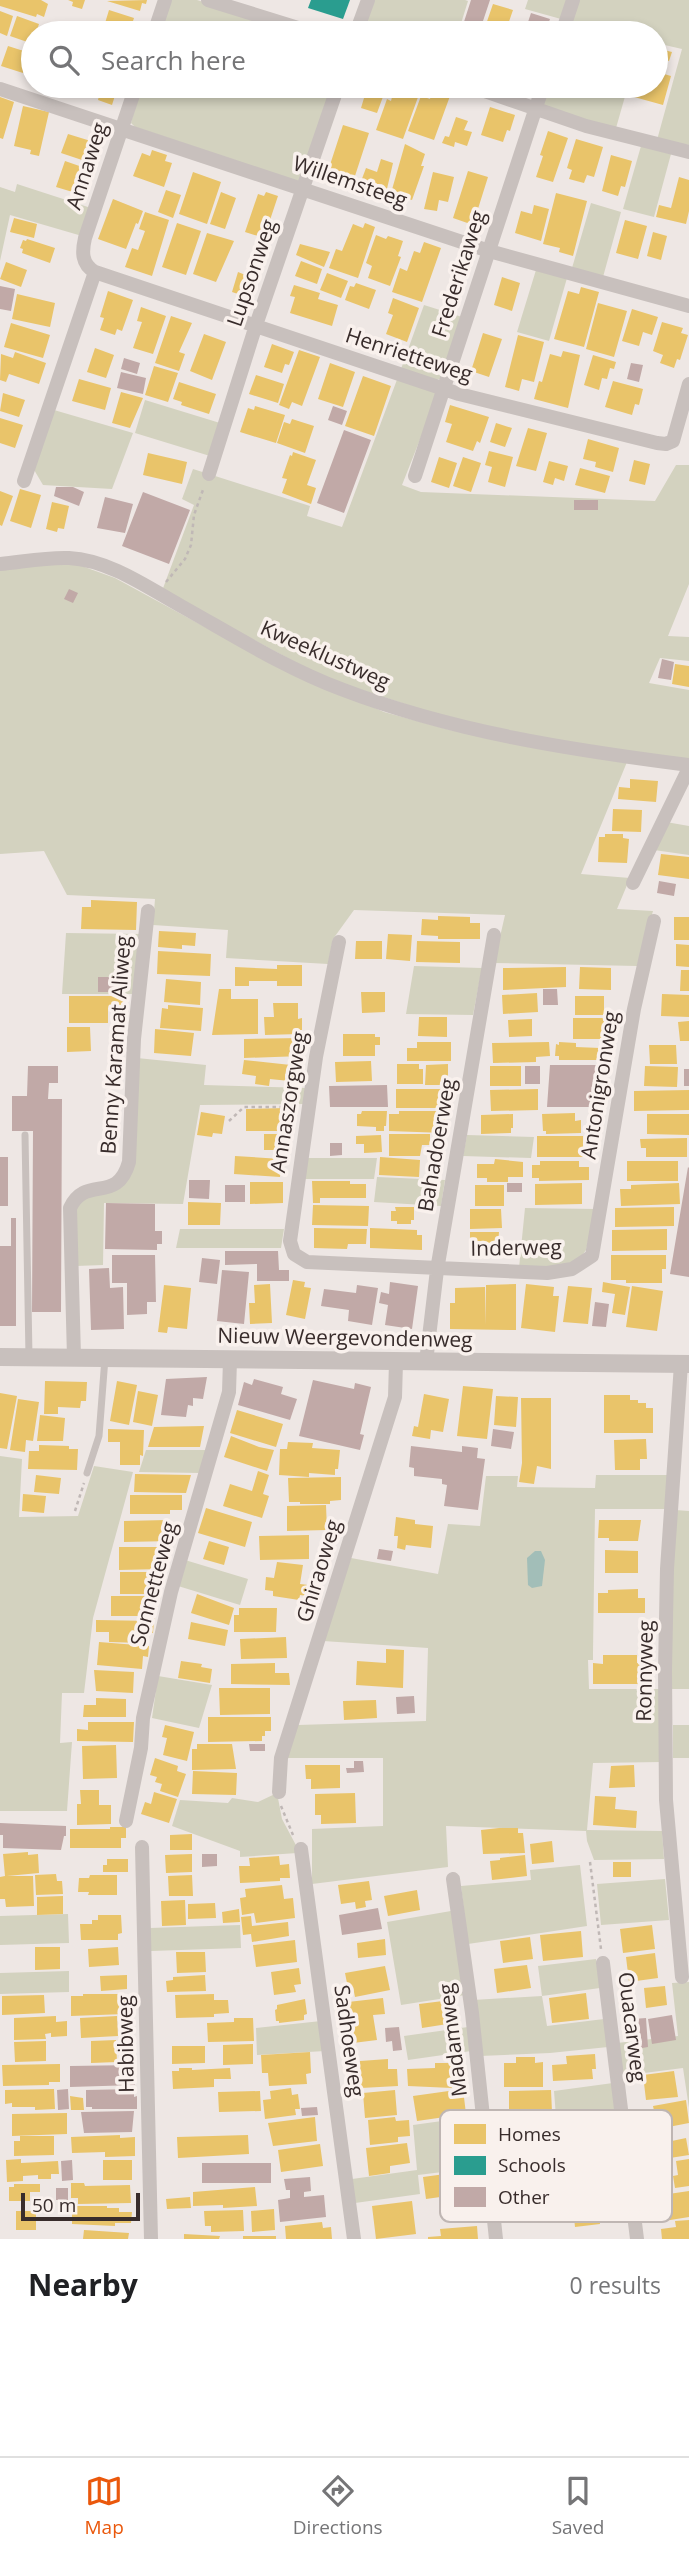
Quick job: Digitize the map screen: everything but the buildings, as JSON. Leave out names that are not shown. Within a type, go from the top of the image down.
[{"type":"street","points":[[158,21],[165,0]]},
{"type":"street","points":[[208,0],[275,21]]},
{"type":"street","points":[[361,21],[369,0]]},
{"type":"street","points":[[566,21],[573,0]]},
{"type":"street","name":"Willemsteeg","points":[[0,89],[21,96]]},
{"type":"street","name":"Willemsteeg","points":[[27,98],[489,251],[689,306]]},
{"type":"street","name":"Annaweg","points":[[84,260],[82,251],[85,238],[132,98]]},
{"type":"street","name":"Lupsonweg","points":[[209,474],[256,325],[334,98]]},
{"type":"street","points":[[507,98],[586,126],[689,152]]},
{"type":"street","name":"Frederikaweg","points":[[415,476],[538,98]]},
{"type":"street","name":"Henrietteweg","points":[[84,260],[88,268],[95,272],[490,403],[666,444],[673,441],[689,384]]},
{"type":"street","points":[[24,481],[95,272]]},
{"type":"street","name":"Kweeklustweg","points":[[0,564],[70,558],[99,564],[251,646],[338,688],[399,710],[453,725],[573,750],[689,766]]},
{"type":"street","points":[[633,883],[689,766]]},
{"type":"street","name":"Benny Karamat Aliweg","points":[[74,1357],[70,1208],[75,1198],[84,1191],[108,1188],[118,1183],[126,1173],[129,1162],[134,1039],[148,911]]},
{"type":"street","name":"Antonigronweg","points":[[592,1256],[631,1021],[654,921]]},
{"type":"street","name":"Bahadoerweg","points":[[426,1362],[438,1270],[494,935]]},
{"type":"street","name":"Annaszorgweg","points":[[307,1262],[294,1254],[290,1241],[316,1057],[339,942]]},
{"type":"street","name":"Inderweg","points":[[307,1262],[547,1273],[572,1269],[592,1256]]},
{"type":"street","name":"Nieuw Weergevondenweg","points":[[0,1357],[685,1364]]},
{"type":"street","name":"Sonnetteweg","points":[[126,1821],[141,1748],[143,1718],[171,1592],[229,1392],[230,1360]]},
{"type":"street","name":"Ghiraoweg","points":[[279,1792],[282,1759],[395,1396],[396,1362]]},
{"type":"street","name":"Ronnyweg","points":[[682,1977],[666,1800],[666,1696],[667,1569],[685,1364]]},
{"type":"street","name":"Habibweg","points":[[142,1847],[151,2239]]},
{"type":"street","name":"Sadhoeweg","points":[[301,1849],[354,2239]]},
{"type":"street","name":"Madamweg","points":[[453,1879],[482,2110]]},
{"type":"street","name":"Ouacarweg","points":[[603,1963],[621,2110]]},
{"type":"lane","points":[[25,1135],[29,1357]]},
{"type":"lane","points":[[87,1473],[99,1436],[105,1357]]},
{"type":"path","points":[[158,594],[185,559],[191,545],[194,515],[209,474]]},
{"type":"path","points":[[229,1121],[244,1107],[310,1107]]},
{"type":"path","points":[[75,1511],[87,1473]]},
{"type":"path","points":[[279,1792],[284,1818],[301,1849]]},
{"type":"path","name":"Ouacarweg","points":[[590,1862],[603,1963]]},
{"type":"green space","points":[[170,0],[197,0],[264,21],[163,21]]},
{"type":"green space","points":[[372,0],[468,1],[462,21],[364,21]]},
{"type":"green space","points":[[528,0],[568,0],[561,19],[525,9]]},
{"type":"green space","points":[[578,0],[689,0],[689,145],[657,140],[682,49],[668,46],[668,21],[571,21]]},
{"type":"green space","points":[[137,98],[330,98],[299,182],[135,127],[131,123]]},
{"type":"green space","points":[[544,98],[625,98],[616,128],[551,111],[543,104]]},
{"type":"green space","points":[[641,146],[671,154],[654,217],[623,209]]},
{"type":"green space","points":[[17,184],[91,208],[82,236],[10,215],[0,261],[0,187],[15,192]]},
{"type":"green space","points":[[591,203],[621,212],[603,277],[572,268]]},
{"type":"green space","points":[[536,270],[567,278],[549,341],[517,332]]},
{"type":"green space","points":[[424,305],[462,317],[440,379],[434,381],[401,369]]},
{"type":"green space","points":[[398,377],[435,390],[436,399],[402,485],[421,492],[655,501],[676,465],[689,465],[689,584],[668,636],[689,637],[689,661],[660,658],[649,683],[689,690],[689,758],[608,751],[445,717],[325,678],[162,591],[194,505],[182,499],[193,469],[310,506],[307,516],[342,527]]},
{"type":"green space","points":[[145,400],[220,423],[210,456],[135,433]]},
{"type":"green space","points":[[54,410],[133,433],[112,489],[43,485],[33,468]]},
{"type":"green space","points":[[39,564],[79,565],[115,578],[262,658],[384,712],[450,730],[627,762],[581,874],[630,878],[617,909],[653,911],[637,966],[494,963],[505,915],[354,910],[333,939],[328,964],[226,958],[228,930],[153,925],[155,899],[67,895],[44,851],[0,854],[0,568]]},
{"type":"green space","points":[[666,822],[689,826],[689,855],[654,850]]},
{"type":"green space","points":[[66,933],[141,934],[136,994],[62,994]]},
{"type":"green space","points":[[414,966],[482,968],[473,1015],[406,1014]]},
{"type":"green space","points":[[137,1058],[206,1065],[204,1085],[307,1088],[304,1104],[200,1105],[183,1204],[104,1203],[103,1265],[76,1266],[73,1208],[80,1197],[122,1185]]},
{"type":"green space","points":[[467,1135],[534,1137],[531,1158],[463,1156]]},
{"type":"green space","points":[[306,1158],[377,1158],[374,1179],[303,1179]]},
{"type":"green space","points":[[377,1177],[445,1180],[441,1206],[374,1202]]},
{"type":"green space","points":[[525,1208],[596,1209],[586,1250],[573,1262],[565,1265],[519,1268]]},
{"type":"green space","points":[[180,1229],[284,1229],[281,1248],[176,1248]]},
{"type":"green space","points":[[146,1450],[207,1450],[200,1473],[139,1472]]},
{"type":"green space","points":[[0,1456],[22,1459],[19,1517],[78,1516],[94,1466],[133,1472],[93,1618],[84,1693],[62,1693],[60,1743],[72,1742],[67,1811],[0,1811]]},
{"type":"green space","points":[[596,1475],[669,1475],[666,1509],[595,1509],[593,1660],[588,1660],[589,1689],[661,1689],[661,1762],[593,1763],[587,1830],[662,1831],[664,1859],[594,1860],[586,1831],[446,1826],[448,1867],[312,1884],[312,1829],[383,1826],[383,1758],[287,1758],[298,1725],[426,1721],[428,1648],[323,1641],[351,1558],[438,1574],[448,1524],[480,1526],[486,1476],[518,1476],[517,1487],[595,1488]]},
{"type":"green space","points":[[675,1510],[689,1511],[689,1689],[668,1689]]},
{"type":"green space","points":[[185,1560],[248,1579],[240,1605],[178,1586]]},
{"type":"green space","points":[[158,1676],[212,1685],[199,1728],[152,1718]]},
{"type":"green space","points":[[673,1725],[689,1725],[689,1758],[673,1758]]},
{"type":"green space","points":[[277,1793],[282,1819],[298,1849],[297,1853],[240,1857],[240,1851],[172,1826],[180,1800],[228,1803],[232,1798],[258,1802]]},
{"type":"green space","points":[[580,1865],[587,1926],[468,1944],[461,1886],[531,1880],[530,1870]]},
{"type":"green space","points":[[665,1879],[669,1920],[601,1925],[597,1884]]},
{"type":"green space","points":[[451,1911],[465,1995],[401,2005],[387,1922]]},
{"type":"green space","points":[[68,1914],[69,1943],[0,1945],[0,1916]]},
{"type":"green space","points":[[240,1925],[241,1948],[151,1951],[150,1928]]},
{"type":"green space","points":[[596,1959],[600,1988],[542,1996],[538,1966]]},
{"type":"green space","points":[[69,1971],[69,1992],[0,1994],[0,1973]]},
{"type":"green space","points":[[689,1982],[689,2108],[683,2068],[621,2076],[617,2043],[678,2036],[672,1983]]},
{"type":"green space","points":[[542,1996],[547,2026],[604,2019],[608,2047],[480,2056],[473,2000]]},
{"type":"green space","points":[[321,2021],[325,2051],[257,2055],[256,2028]]},
{"type":"green space","points":[[468,2027],[471,2051],[408,2060],[404,2036]]},
{"type":"green space","points":[[613,2083],[617,2110],[555,2110],[554,2091]]},
{"type":"green space","points":[[440,2121],[440,2172],[418,2175],[420,2194],[355,2203],[352,2179],[417,2170],[413,2125]]},
{"type":"water","points":[[535,1551],[541,1551],[545,1560],[542,1586],[532,1588],[528,1585],[527,1558]]}]
